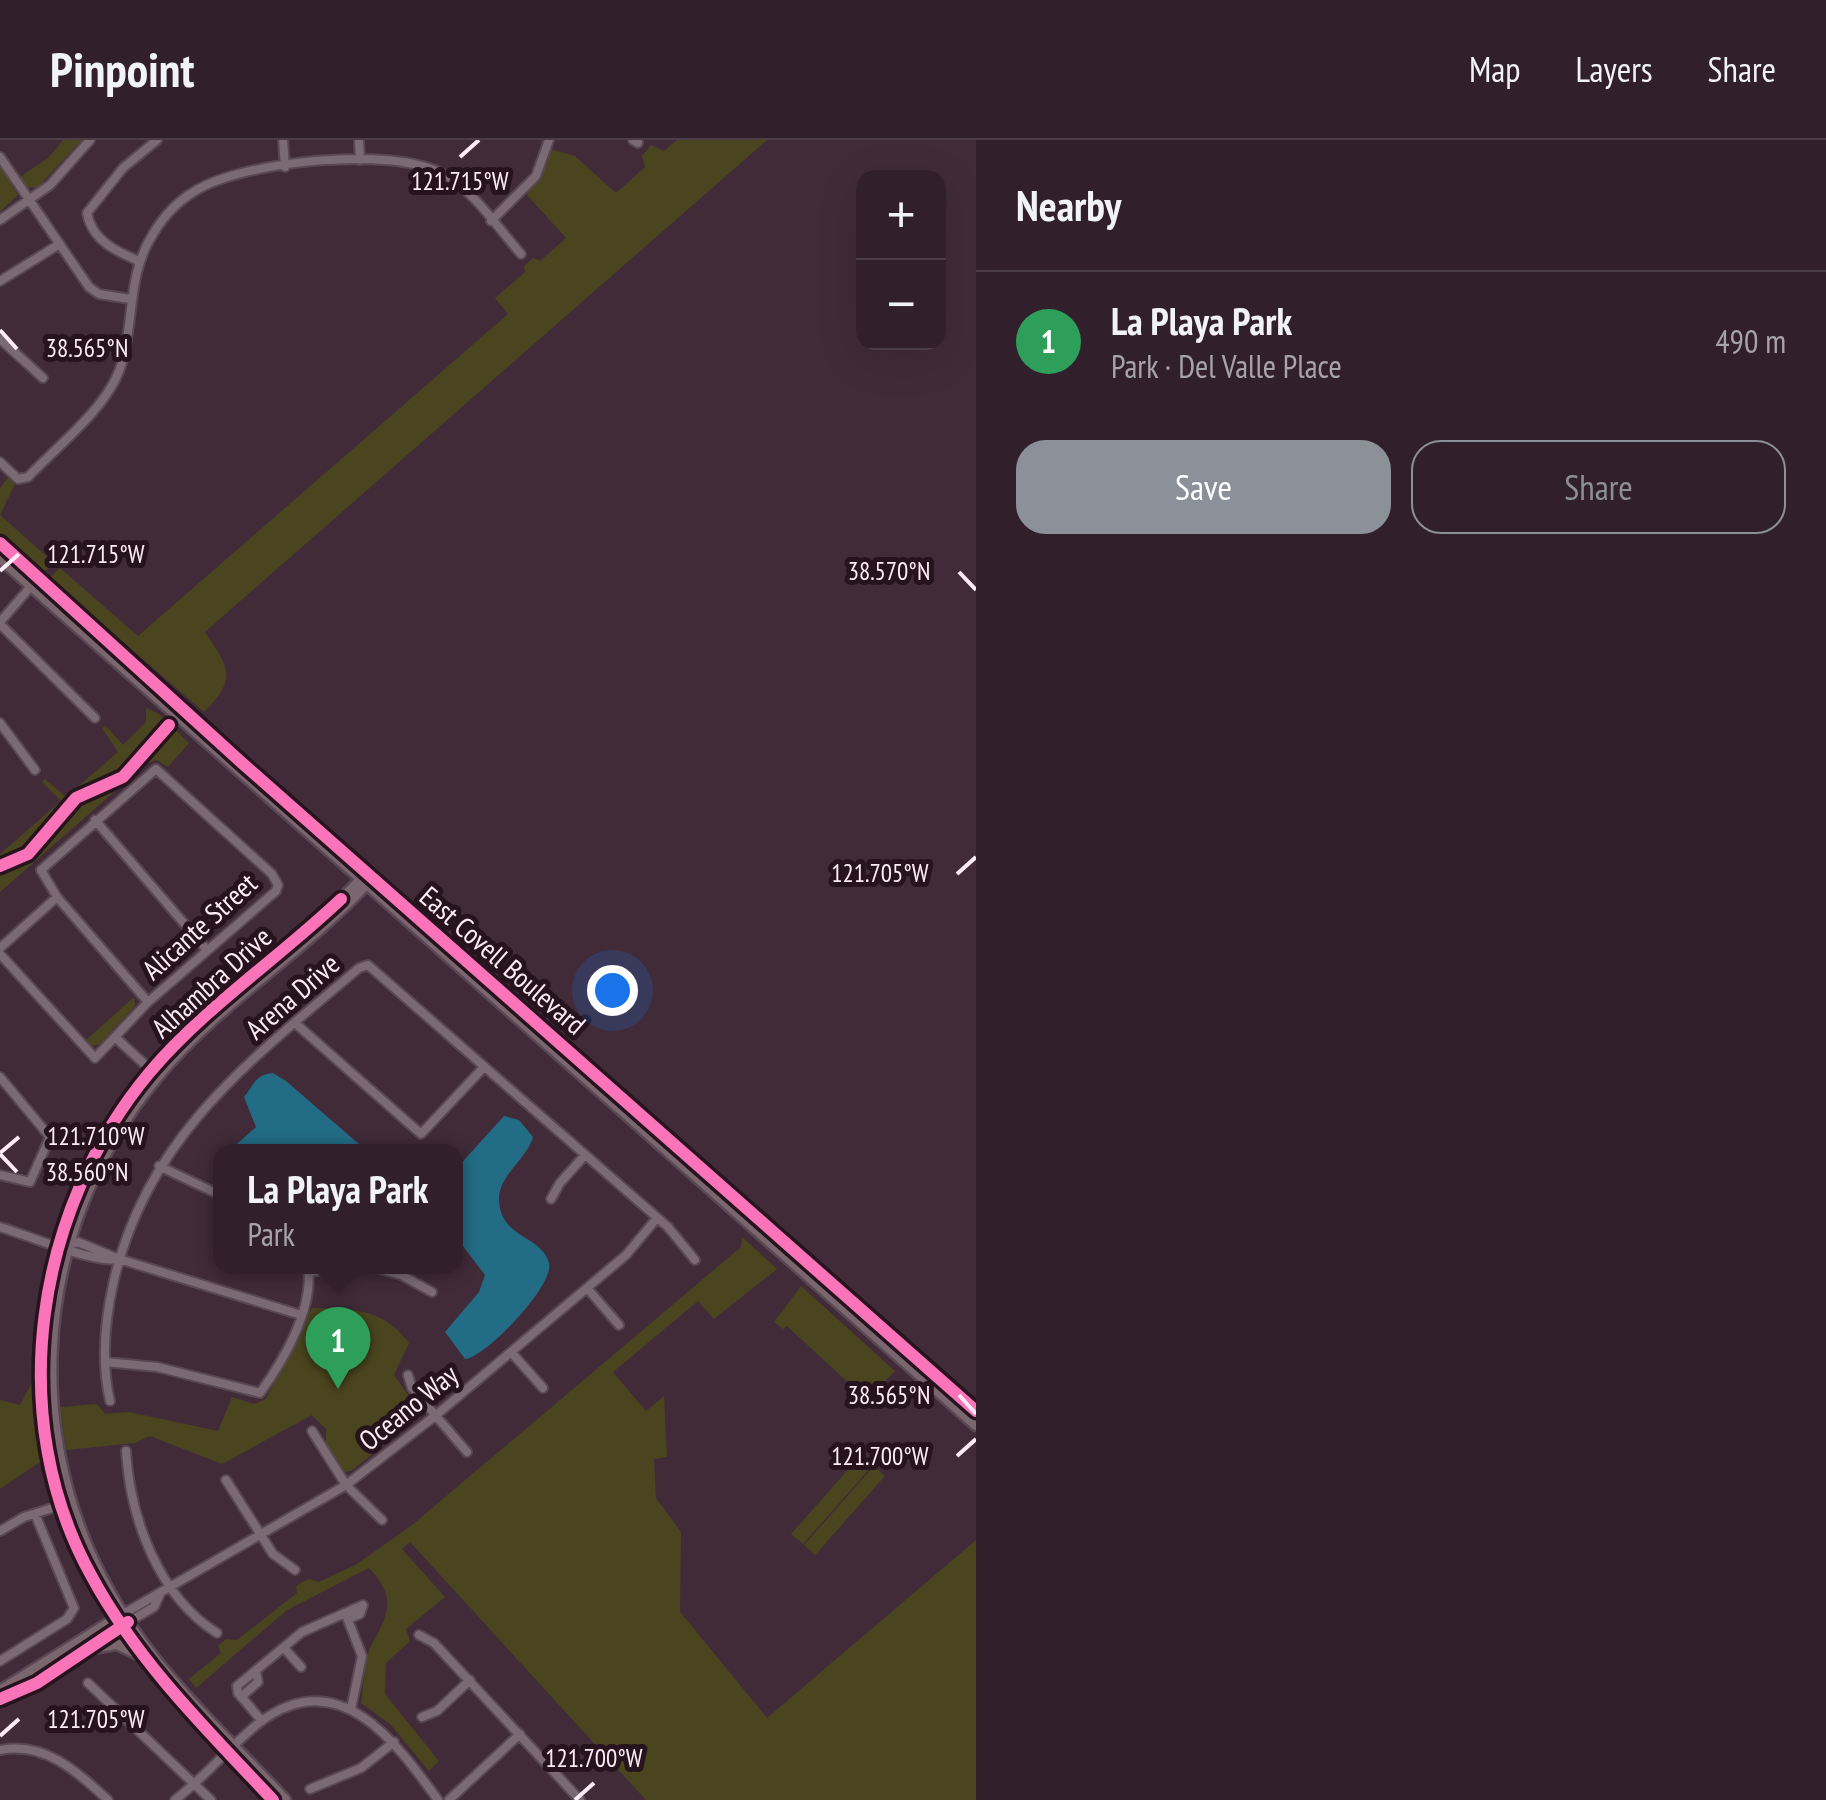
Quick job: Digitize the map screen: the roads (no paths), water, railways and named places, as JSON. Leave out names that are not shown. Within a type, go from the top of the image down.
[{"type":"main road","name":"East Covell Boulevard","points":[[0,542],[35,582],[332,855],[366,879],[385,901],[976,1425]]},
{"type":"main road","name":"East Covell Boulevard","points":[[0,558],[35,582],[366,879],[976,1411]]},
{"type":"main road","points":[[332,855],[345,881],[344,902],[385,901]]},
{"type":"main road","name":"Alhambra Drive","points":[[273,1800],[94,1583],[62,1505],[48,1452],[42,1384],[45,1311],[93,1157],[155,1073],[188,1032],[344,902],[366,879]]},
{"type":"main road","name":"Alhambra Drive","points":[[63,1245],[51,1334],[52,1421],[62,1472],[80,1530],[144,1658],[285,1800]]},
{"type":"main road","points":[[88,1643],[102,1622],[104,1610],[94,1583]]},
{"type":"main road","points":[[4,1693],[122,1620]]},
{"type":"main road","points":[[88,1643],[118,1644],[144,1658]]},
{"type":"street","points":[[0,220],[58,179],[90,140]]},
{"type":"street","points":[[139,260],[108,246],[94,231],[87,213],[123,168],[157,140]]},
{"type":"street","points":[[282,140],[286,167]]},
{"type":"street","points":[[359,140],[360,160]]},
{"type":"street","points":[[491,221],[536,176],[549,140]]},
{"type":"street","points":[[0,157],[88,287],[99,294],[130,300]]},
{"type":"street","points":[[0,462],[18,480],[28,477],[110,388],[123,360],[139,260],[162,221],[196,191],[230,176],[360,160],[394,159],[431,168],[463,188],[521,254]]},
{"type":"street","points":[[0,281],[58,245]]},
{"type":"street","points":[[0,339],[43,378]]},
{"type":"street","points":[[35,582],[0,623],[95,718]]},
{"type":"street","points":[[0,724],[35,770]]},
{"type":"street","name":"Alicante Street","points":[[95,820],[156,769],[278,884],[148,1002],[116,1038]]},
{"type":"street","points":[[148,1002],[56,897],[40,870],[95,820],[207,950]]},
{"type":"street","points":[[56,897],[0,951],[88,1056],[95,1058],[116,1038],[155,1073]]},
{"type":"street","name":"Arena Drive","points":[[110,1401],[105,1362],[108,1306],[119,1259],[159,1166],[200,1110],[295,1023],[368,965],[657,1218],[696,1260]]},
{"type":"street","points":[[295,1023],[420,1134],[484,1066]]},
{"type":"street","points":[[0,1077],[50,1138],[30,1182],[0,1175]]},
{"type":"street","points":[[552,1200],[560,1182],[584,1155]]},
{"type":"street","points":[[159,1166],[213,1192]]},
{"type":"street","name":"Oceano Way","points":[[122,1620],[154,1606],[160,1594],[172,1586],[346,1485],[435,1416],[626,1255],[657,1218]]},
{"type":"street","points":[[0,1227],[63,1245],[78,1242],[119,1259],[301,1315]]},
{"type":"street","points":[[105,1362],[157,1367],[254,1395],[262,1390],[301,1315],[308,1274]]},
{"type":"street","points":[[397,1274],[432,1292]]},
{"type":"street","points":[[586,1288],[618,1325]]},
{"type":"street","points":[[511,1352],[542,1388]]},
{"type":"street","points":[[408,1375],[412,1388],[466,1452]]},
{"type":"street","points":[[312,1430],[346,1485],[382,1520]]},
{"type":"street","points":[[126,1450],[134,1510],[172,1586],[201,1623],[217,1633]]},
{"type":"street","points":[[226,1480],[274,1554],[295,1570]]},
{"type":"street","points":[[0,1531],[62,1505]]},
{"type":"street","points":[[0,1661],[66,1619],[74,1608],[35,1514]]},
{"type":"street","points":[[262,1720],[241,1697],[237,1686],[302,1632],[346,1615],[362,1656],[351,1709]]},
{"type":"street","points":[[419,1635],[434,1643],[580,1800]]},
{"type":"street","points":[[284,1648],[301,1667]]},
{"type":"street","points":[[0,1677],[4,1693]]},
{"type":"street","points":[[422,1718],[438,1710],[470,1680]]},
{"type":"street","points":[[88,1683],[211,1800]]},
{"type":"street","points":[[175,1800],[262,1720],[304,1704],[351,1709],[394,1742],[438,1800]]},
{"type":"street","points":[[448,1800],[520,1734]]},
{"type":"street","points":[[310,1789],[369,1763],[394,1742]]},
{"type":"street","points":[[0,1750],[26,1748],[52,1756],[108,1800]]},
{"type":"water","points":[[273,1073],[286,1081],[359,1144],[237,1144],[256,1127],[244,1097],[267,1074]]},
{"type":"water","points":[[504,1116],[519,1120],[533,1137],[504,1181],[499,1198],[501,1211],[506,1222],[538,1247],[549,1263],[541,1287],[517,1319],[487,1347],[465,1359],[445,1332],[479,1292],[485,1275],[463,1246],[463,1161]]},
{"type":"place","name":"La Playa Park","points":[[338,1389]]}]
